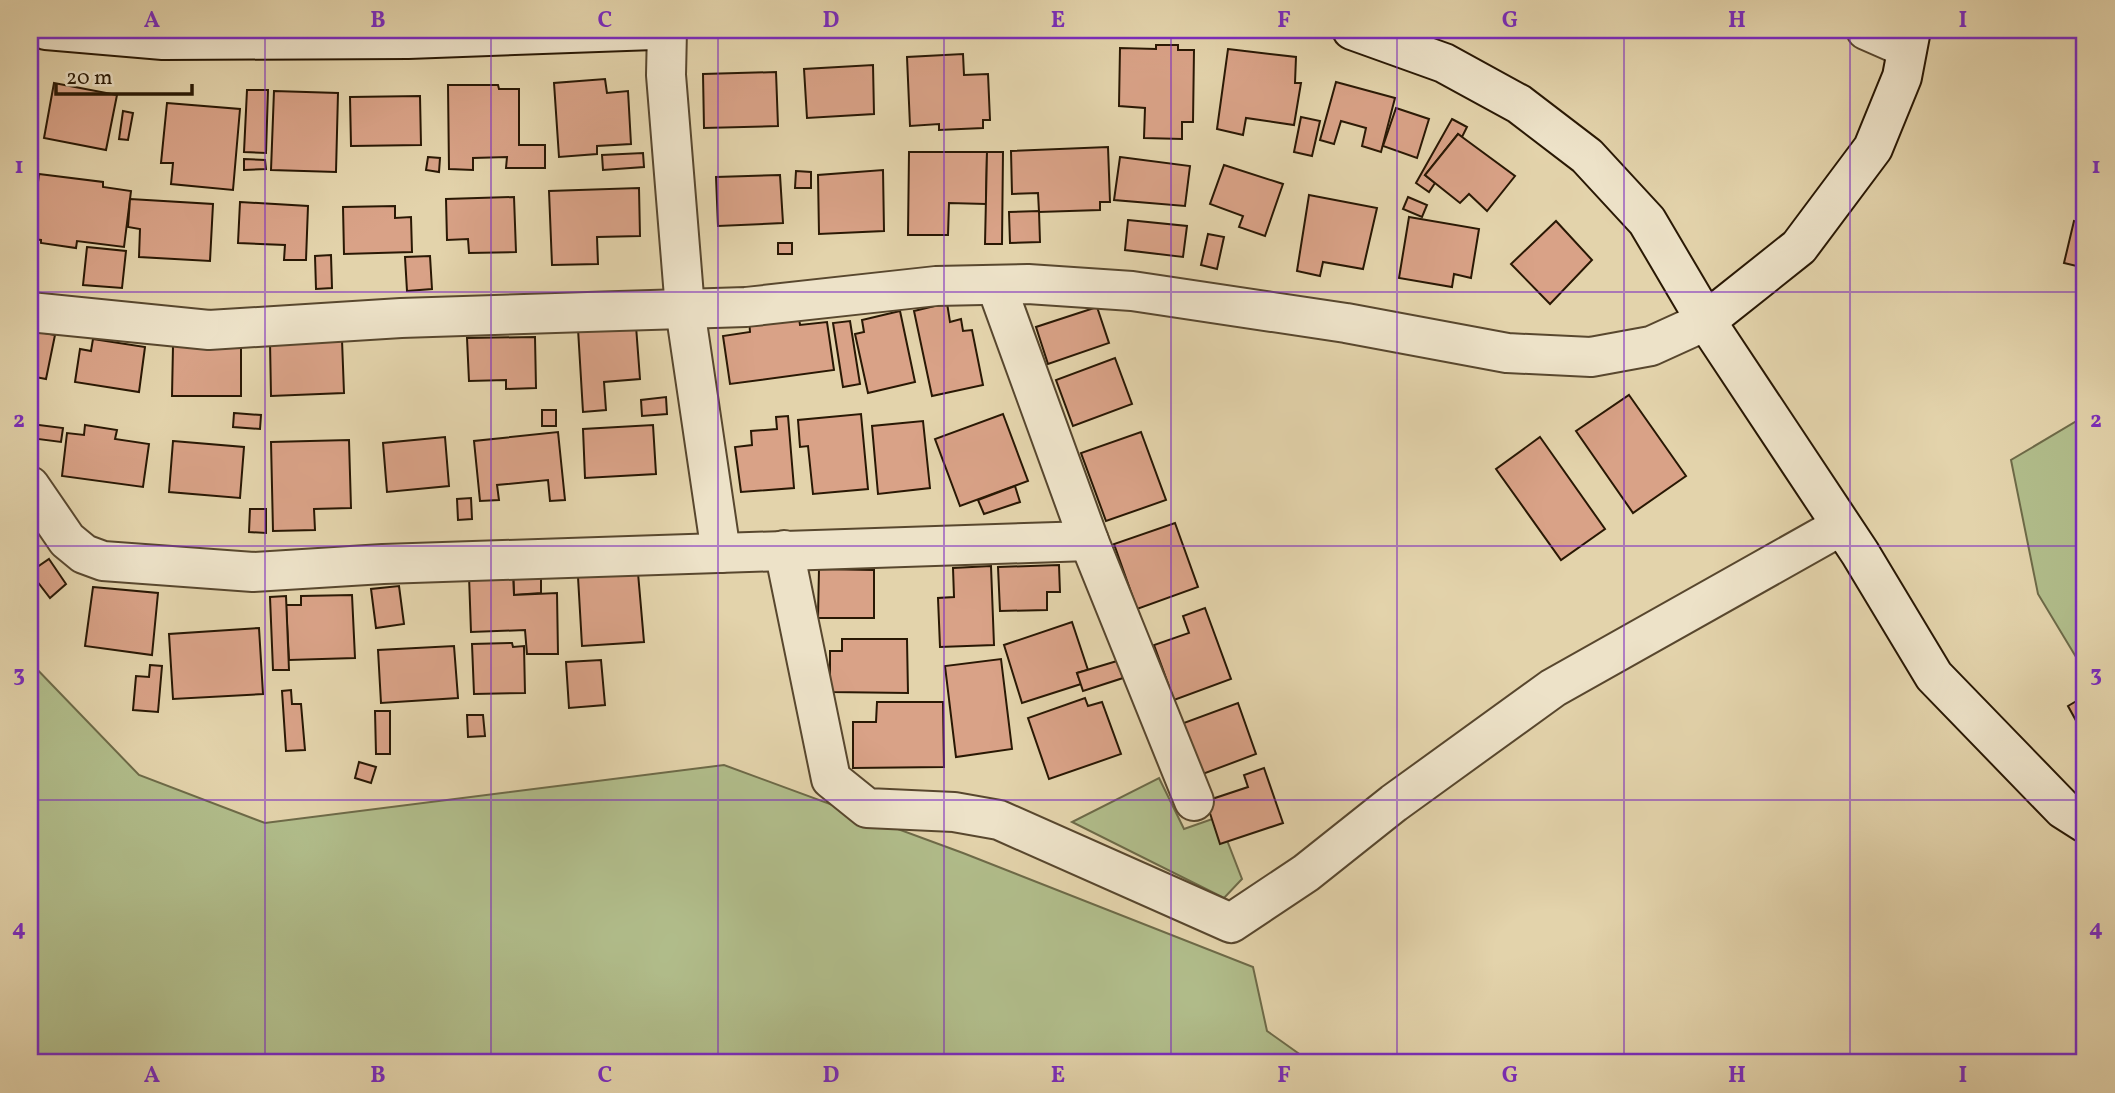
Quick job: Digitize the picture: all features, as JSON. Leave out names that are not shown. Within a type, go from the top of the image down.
[{"type":"street","points":[[46,30],[163,40],[408,39],[654,30]]},
{"type":"street","points":[[667,30],[666,75],[685,309],[721,553]]},
{"type":"street","points":[[30,312],[209,330],[401,318],[746,307],[936,286],[1028,284],[1132,291],[1346,323],[1507,353],[1591,357],[1651,346],[1706,321],[1799,247],[1873,148],[1902,77],[1909,39],[1866,30]]},
{"type":"street","points":[[1371,33],[1444,63],[1520,104],[1587,156],[1647,221],[1706,321],[1841,526],[1934,676],[2063,809],[2085,823]]},
{"type":"street","points":[[996,285],[1089,541],[1194,801]]},
{"type":"street","points":[[30,486],[67,540],[84,554],[103,561],[253,572],[383,564],[1089,541]]},
{"type":"street","points":[[784,550],[831,779],[867,808],[954,812],[999,820],[1231,923],[1306,873],[1394,803],[1553,688],[1841,526]]},
{"type":"green space","points":[[2085,416],[2085,672],[2038,594],[2011,460]]},
{"type":"green space","points":[[30,662],[139,775],[265,823],[724,765],[963,853],[1253,967],[1267,1031],[1312,1063],[30,1063]]},
{"type":"green space","points":[[1159,778],[1184,829],[1218,817],[1242,879],[1224,898],[1072,822]]},
{"type":"building","points":[[1156,45],[1178,45],[1178,50],[1194,50],[1193,122],[1182,122],[1182,139],[1144,138],[1145,108],[1119,106],[1120,48],[1156,49]]},
{"type":"building","points":[[1228,49],[1296,57],[1295,83],[1301,83],[1294,125],[1246,118],[1243,135],[1217,129]]},
{"type":"building","points":[[963,54],[964,75],[988,74],[990,120],[983,120],[983,128],[939,130],[939,124],[910,126],[907,57]]},
{"type":"building","points":[[873,65],[874,114],[807,118],[804,69]]},
{"type":"building","points":[[776,72],[778,126],[704,128],[703,74]]},
{"type":"building","points":[[605,79],[607,93],[628,91],[631,144],[597,146],[597,154],[559,157],[554,83]]},
{"type":"building","points":[[1336,82],[1395,98],[1381,152],[1362,146],[1366,128],[1341,121],[1334,144],[1320,140]]},
{"type":"building","points":[[54,83],[117,95],[106,150],[44,138]]},
{"type":"building","points":[[448,85],[498,85],[499,89],[519,89],[519,145],[545,145],[545,168],[506,168],[507,157],[473,158],[473,170],[449,169]]},
{"type":"building","points":[[247,90],[268,90],[266,153],[244,152]]},
{"type":"building","points":[[274,91],[338,93],[336,172],[271,170]]},
{"type":"building","points":[[420,96],[421,145],[351,146],[350,97]]},
{"type":"building","points":[[167,103],[240,109],[233,190],[171,184],[173,163],[161,163]]},
{"type":"building","points":[[1396,108],[1429,119],[1417,158],[1383,146]]},
{"type":"building","points":[[123,111],[133,113],[128,140],[119,139]]},
{"type":"building","points":[[1301,117],[1320,121],[1312,156],[1294,152]]},
{"type":"building","points":[[1452,119],[1467,127],[1462,137],[1458,134],[1425,175],[1435,183],[1429,192],[1416,183]]},
{"type":"building","points":[[1458,134],[1515,176],[1487,211],[1469,194],[1460,203],[1425,175]]},
{"type":"building","points":[[1108,147],[1110,202],[1100,202],[1100,210],[1039,212],[1038,193],[1012,194],[1011,151]]},
{"type":"building","points":[[909,152],[987,152],[986,204],[949,203],[948,235],[908,235]]},
{"type":"building","points":[[987,152],[1003,152],[1002,244],[985,244]]},
{"type":"building","points":[[643,153],[644,167],[603,170],[602,155]]},
{"type":"building","points":[[428,157],[440,158],[439,172],[426,170]]},
{"type":"building","points":[[1120,157],[1190,166],[1185,206],[1114,200]]},
{"type":"building","points":[[244,159],[265,160],[266,169],[244,170]]},
{"type":"building","points":[[1224,165],[1283,184],[1265,236],[1239,227],[1243,216],[1210,204]]},
{"type":"building","points":[[883,170],[884,231],[819,234],[818,175]]},
{"type":"building","points":[[796,171],[811,172],[811,188],[795,188]]},
{"type":"building","points":[[39,174],[103,182],[103,187],[131,191],[124,247],[77,241],[76,248],[31,239]]},
{"type":"building","points":[[780,175],[783,223],[718,226],[716,177]]},
{"type":"building","points":[[639,188],[640,236],[597,237],[598,264],[552,265],[549,191]]},
{"type":"building","points":[[1309,195],[1377,208],[1363,269],[1323,262],[1320,276],[1297,271]]},
{"type":"building","points":[[514,197],[516,252],[469,253],[468,239],[447,240],[446,199]]},
{"type":"building","points":[[1408,197],[1427,205],[1422,217],[1403,209]]},
{"type":"building","points":[[130,199],[213,204],[210,261],[139,257],[140,229],[128,227]]},
{"type":"building","points":[[240,202],[308,206],[306,260],[284,260],[285,245],[238,243]]},
{"type":"building","points":[[395,206],[395,218],[411,217],[412,252],[344,254],[343,207]]},
{"type":"building","points":[[1039,211],[1040,242],[1010,243],[1009,212]]},
{"type":"building","points":[[1409,217],[1479,229],[1471,278],[1454,274],[1452,287],[1399,278]]},
{"type":"building","points":[[1128,220],[1187,226],[1183,257],[1125,250]]},
{"type":"building","points":[[1556,221],[1592,260],[1550,304],[1511,264]]},
{"type":"building","points":[[2074,221],[2085,223],[2085,268],[2064,263]]},
{"type":"building","points":[[1208,234],[1224,237],[1217,269],[1201,265]]},
{"type":"building","points":[[778,243],[792,243],[792,254],[778,254]]},
{"type":"building","points":[[87,247],[126,251],[122,288],[83,285]]},
{"type":"building","points":[[331,255],[332,288],[316,289],[315,256]]},
{"type":"building","points":[[430,256],[432,289],[407,291],[405,257]]},
{"type":"building","points":[[947,303],[950,322],[961,319],[963,331],[972,330],[983,385],[932,396],[914,311]]},
{"type":"building","points":[[1097,307],[1109,343],[1048,364],[1036,327]]},
{"type":"building","points":[[900,311],[915,382],[868,393],[855,334],[864,332],[862,320]]},
{"type":"building","points":[[798,312],[800,325],[827,322],[834,370],[730,384],[723,336],[750,332],[749,318]]},
{"type":"building","points":[[850,321],[860,384],[843,387],[833,323]]},
{"type":"building","points":[[636,326],[640,379],[604,382],[606,410],[583,412],[578,329]]},
{"type":"building","points":[[30,330],[55,335],[46,379],[30,376]]},
{"type":"building","points":[[535,337],[536,388],[506,389],[506,380],[469,381],[467,338]]},
{"type":"building","points":[[93,339],[145,347],[139,392],[75,382],[80,349],[91,351]]},
{"type":"building","points":[[342,340],[344,393],[271,396],[270,342]]},
{"type":"building","points":[[241,345],[241,396],[172,396],[173,346]]},
{"type":"building","points":[[1115,358],[1132,404],[1073,426],[1056,380]]},
{"type":"building","points":[[1629,395],[1686,476],[1633,513],[1576,431]]},
{"type":"building","points":[[666,397],[667,414],[642,416],[641,400]]},
{"type":"building","points":[[542,410],[556,410],[556,426],[542,426]]},
{"type":"building","points":[[234,413],[261,415],[260,429],[233,427]]},
{"type":"building","points":[[861,414],[868,489],[813,494],[808,446],[800,447],[798,420]]},
{"type":"building","points":[[1003,414],[1028,481],[960,506],[935,439]]},
{"type":"building","points":[[788,416],[794,488],[741,492],[735,447],[752,445],[751,431],[777,429],[776,417]]},
{"type":"building","points":[[923,421],[930,488],[878,494],[872,426]]},
{"type":"building","points":[[31,424],[63,428],[61,442],[30,438]]},
{"type":"building","points":[[85,425],[117,430],[115,439],[149,444],[143,487],[62,476],[67,433],[84,435]]},
{"type":"building","points":[[653,425],[656,474],[585,478],[583,429]]},
{"type":"building","points":[[558,432],[565,500],[550,501],[548,480],[497,485],[499,500],[480,501],[474,441]]},
{"type":"building","points":[[1141,432],[1166,500],[1106,521],[1081,453]]},
{"type":"building","points":[[445,437],[449,486],[387,492],[383,443]]},
{"type":"building","points":[[1540,437],[1605,529],[1561,560],[1496,469]]},
{"type":"building","points":[[349,440],[351,508],[314,509],[315,530],[273,531],[271,442]]},
{"type":"building","points":[[173,441],[244,447],[240,498],[169,492]]},
{"type":"building","points":[[1015,486],[1020,502],[984,514],[978,500]]},
{"type":"building","points":[[471,498],[472,519],[458,520],[457,499]]},
{"type":"building","points":[[250,509],[266,509],[266,533],[249,532]]},
{"type":"building","points":[[1175,523],[1198,587],[1137,609],[1114,544]]},
{"type":"building","points":[[49,559],[66,584],[50,598],[30,572]]},
{"type":"building","points":[[1059,565],[1060,592],[1047,592],[1047,610],[1000,611],[998,567]]},
{"type":"building","points":[[991,566],[994,645],[940,647],[938,598],[954,597],[953,568]]},
{"type":"building","points":[[541,567],[541,593],[514,595],[513,568]]},
{"type":"building","points":[[819,569],[874,570],[874,618],[818,618]]},
{"type":"building","points":[[638,573],[644,642],[582,646],[578,577]]},
{"type":"building","points":[[513,574],[514,595],[557,593],[558,654],[527,654],[525,630],[471,632],[469,576]]},
{"type":"building","points":[[399,586],[404,624],[376,628],[371,589]]},
{"type":"building","points":[[93,587],[158,593],[152,655],[85,646]]},
{"type":"building","points":[[352,595],[355,658],[289,660],[286,605],[301,605],[301,596]]},
{"type":"building","points":[[286,596],[289,670],[273,670],[270,597]]},
{"type":"building","points":[[1205,608],[1231,679],[1174,700],[1154,645],[1189,633],[1183,616]]},
{"type":"building","points":[[1072,622],[1088,670],[1077,673],[1081,684],[1022,703],[1004,645]]},
{"type":"building","points":[[259,628],[263,694],[173,699],[169,634]]},
{"type":"building","points":[[842,639],[907,639],[908,693],[830,692],[830,651],[842,651]]},
{"type":"building","points":[[512,643],[513,647],[524,646],[525,693],[474,694],[472,644]]},
{"type":"building","points":[[454,646],[458,698],[381,703],[378,650]]},
{"type":"building","points":[[1001,659],[1012,749],[956,757],[945,666]]},
{"type":"building","points":[[601,660],[605,705],[569,708],[566,662]]},
{"type":"building","points":[[1117,661],[1123,678],[1083,691],[1077,673]]},
{"type":"building","points":[[150,665],[162,666],[158,712],[133,710],[136,676],[149,677]]},
{"type":"building","points":[[291,690],[292,704],[301,704],[305,750],[286,751],[282,691]]},
{"type":"building","points":[[2085,696],[2085,737],[2068,706]]},
{"type":"building","points":[[1085,698],[1088,706],[1102,702],[1121,754],[1049,779],[1028,718]]},
{"type":"building","points":[[877,702],[943,702],[944,767],[853,768],[853,722],[876,722]]},
{"type":"building","points":[[1238,703],[1256,754],[1200,775],[1181,724]]},
{"type":"building","points":[[375,711],[390,711],[390,754],[376,754]]},
{"type":"building","points":[[467,715],[483,715],[485,736],[468,737]]},
{"type":"building","points":[[359,762],[376,767],[371,783],[355,778]]},
{"type":"building","points":[[1264,768],[1283,823],[1220,844],[1206,801],[1248,787],[1244,775]]}]
